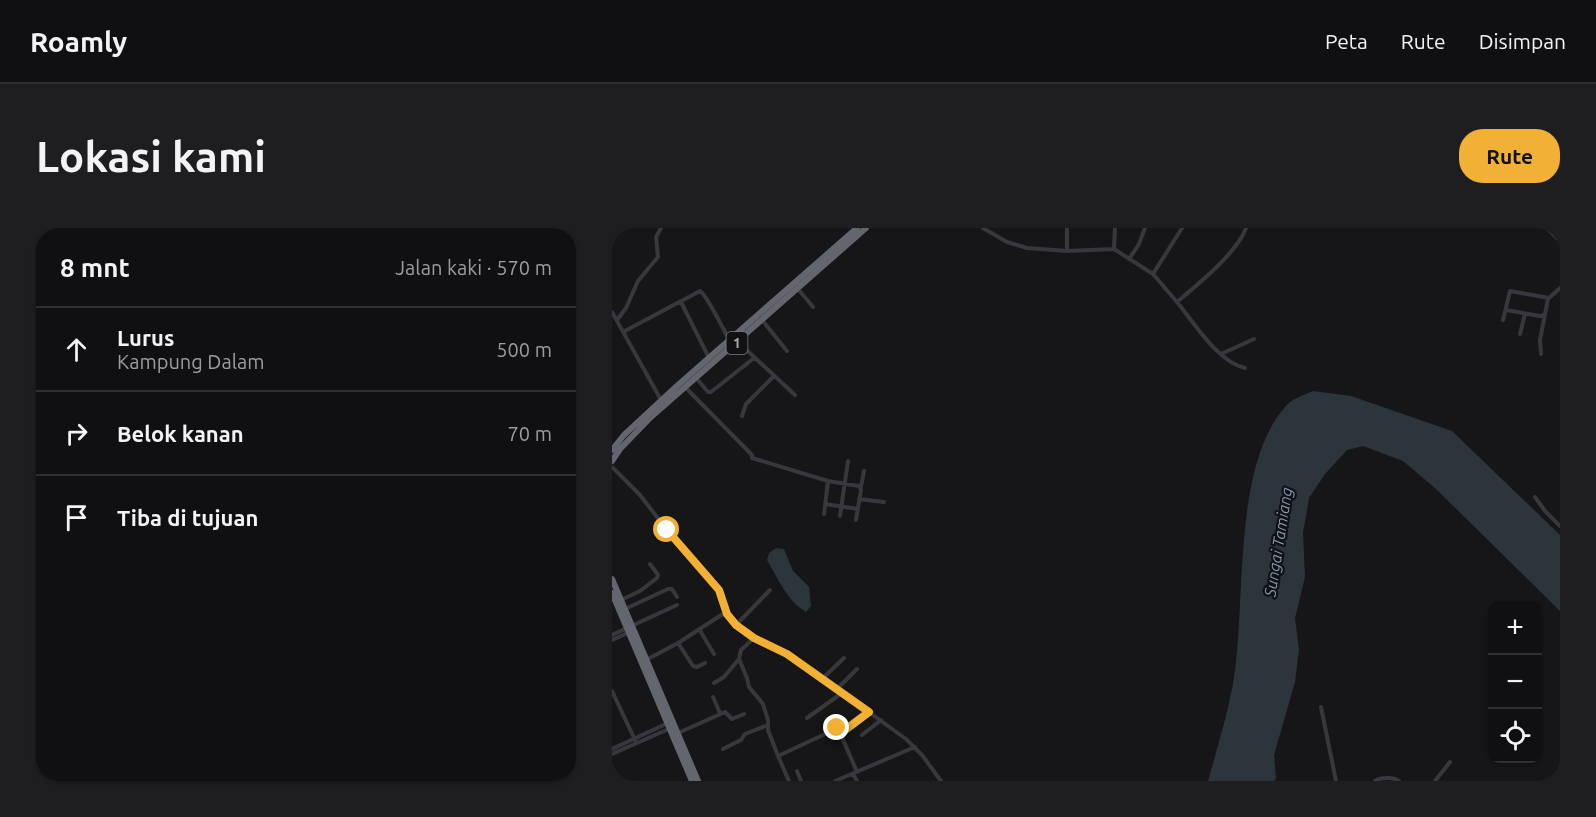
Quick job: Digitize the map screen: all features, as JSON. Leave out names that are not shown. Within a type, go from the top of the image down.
[{"type":"highway","name":"1","points":[[612,450],[624,435],[661,400],[738,342],[780,301],[798,289],[857,228]]},
{"type":"highway","name":"1","points":[[612,461],[639,429],[685,387],[709,358],[780,301],[842,245],[866,228]]},
{"type":"highway","points":[[612,579],[630,629],[698,781]]},
{"type":"highway","points":[[612,593],[646,660],[692,781]]},
{"type":"street","points":[[617,320],[626,308],[638,281],[658,257],[656,239],[661,228]]},
{"type":"street","points":[[983,228],[1017,246],[1067,250],[1114,249],[1153,274],[1221,354],[1236,366],[1245,368]]},
{"type":"street","points":[[1067,228],[1067,250]]},
{"type":"street","points":[[1114,228],[1114,249]]},
{"type":"street","points":[[1129,259],[1139,244],[1145,228]]},
{"type":"street","points":[[1153,274],[1182,228]]},
{"type":"street","points":[[1176,302],[1206,277],[1239,241],[1246,228]]},
{"type":"street","points":[[1551,229],[1560,241]]},
{"type":"street","points":[[1541,354],[1539,345],[1549,298],[1560,288]]},
{"type":"street","points":[[798,289],[813,307]]},
{"type":"street","points":[[1503,320],[1510,291],[1549,298]]},
{"type":"street","points":[[623,332],[698,292],[703,292],[730,341]]},
{"type":"street","points":[[681,302],[709,358]]},
{"type":"street","points":[[1506,310],[1545,315]]},
{"type":"street","points":[[612,312],[661,400]]},
{"type":"street","points":[[1520,334],[1525,314]]},
{"type":"street","points":[[762,320],[787,351]]},
{"type":"street","points":[[1221,354],[1254,339]]},
{"type":"street","points":[[738,342],[795,395]]},
{"type":"street","points":[[696,374],[708,392],[711,392],[754,358]]},
{"type":"street","points":[[742,416],[746,404],[774,376]]},
{"type":"street","points":[[685,387],[752,455],[752,458],[828,481],[861,487]]},
{"type":"street","points":[[840,516],[848,461]]},
{"type":"street","points":[[612,467],[640,495],[719,590],[726,612],[736,625],[754,638],[787,654],[880,720],[915,747],[941,781]]},
{"type":"street","points":[[856,520],[864,471]]},
{"type":"street","points":[[824,514],[828,481]]},
{"type":"street","points":[[1535,497],[1560,526]]},
{"type":"street","points":[[859,499],[884,502]]},
{"type":"street","points":[[825,504],[858,509]]},
{"type":"street","points":[[621,600],[640,591],[658,577],[650,564]]},
{"type":"street","points":[[624,609],[668,589],[672,589],[677,597]]},
{"type":"street","points":[[736,625],[770,590]]},
{"type":"street","points":[[612,638],[677,604]]},
{"type":"street","points":[[646,660],[678,643],[726,612]]},
{"type":"street","points":[[699,629],[714,654]]},
{"type":"street","points":[[714,683],[724,677],[739,659],[741,650],[754,638]]},
{"type":"street","points":[[678,643],[694,667],[705,663]]},
{"type":"street","points":[[822,679],[844,658]]},
{"type":"street","points":[[739,659],[749,687],[763,704],[770,735],[789,781]]},
{"type":"street","points":[[837,689],[857,669]]},
{"type":"street","points":[[612,692],[636,741]]},
{"type":"street","points":[[807,718],[842,693]]},
{"type":"street","points":[[713,697],[720,714]]},
{"type":"street","points":[[1321,707],[1336,781]]},
{"type":"street","points":[[678,733],[726,712],[733,719],[744,714]]},
{"type":"street","points":[[841,733],[869,712]]},
{"type":"street","points":[[862,735],[880,720]]},
{"type":"street","points":[[612,754],[671,725]]},
{"type":"street","points":[[723,749],[741,740],[745,734],[768,725]]},
{"type":"street","points":[[778,756],[837,728],[841,733],[857,781]]},
{"type":"street","points":[[612,749],[636,741]]},
{"type":"street","points":[[835,781],[915,747]]},
{"type":"street","points":[[1435,781],[1450,762]]},
{"type":"street","points":[[796,771],[801,781]]},
{"type":"street","points":[[1375,781],[1379,778],[1399,781]]},
{"type":"water","name":"Sungai Tamiang","points":[[1313,391],[1351,396],[1452,431],[1560,535],[1560,611],[1436,489],[1403,461],[1363,446],[1347,450],[1325,474],[1309,498],[1303,533],[1305,577],[1295,618],[1299,650],[1295,682],[1274,755],[1276,778],[1274,781],[1208,781],[1233,684],[1244,538],[1256,464],[1269,432],[1286,406]]},
{"type":"water","points":[[776,548],[784,549],[793,571],[809,587],[811,606],[806,612],[793,602],[767,560],[769,553]]},
{"type":"route","points":[[667,530],[719,590],[727,614],[736,625],[754,638],[787,654],[869,712],[841,733],[837,728]]}]
